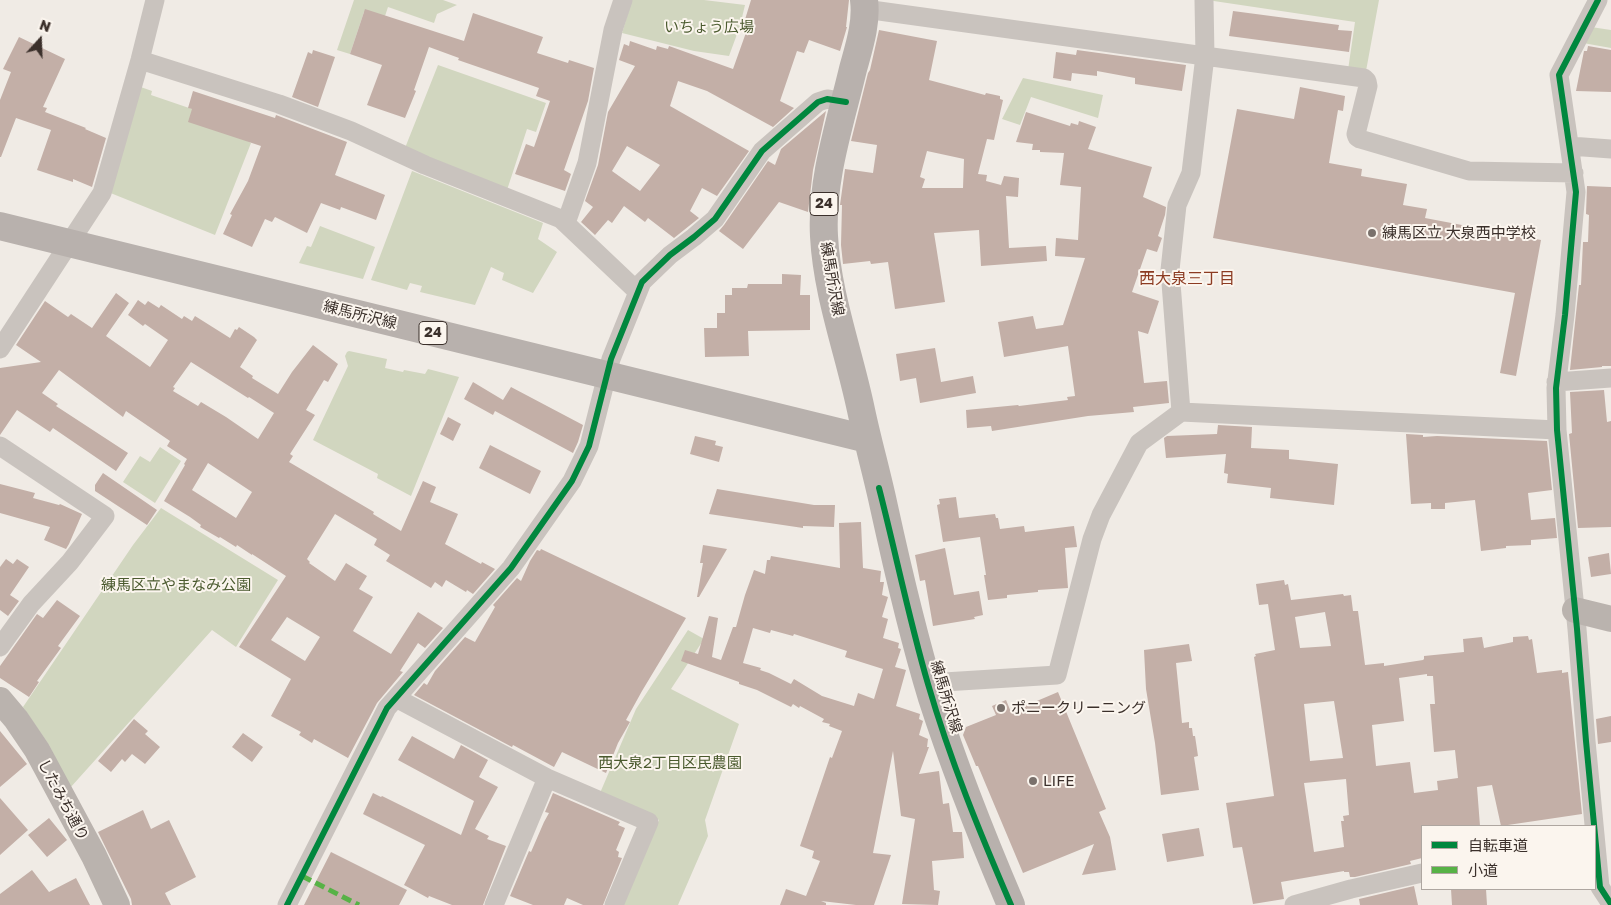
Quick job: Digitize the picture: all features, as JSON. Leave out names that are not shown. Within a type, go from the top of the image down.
[{"type":"main road","name":"練馬所沢線","points":[[865,5],[862,31],[826,186],[824,233],[830,279],[912,624],[928,683],[948,746],[976,823],[1011,905]]},
{"type":"main road","name":"練馬所沢線","points":[[0,226],[607,376],[867,438]]},
{"type":"street","points":[[0,349],[102,193],[155,0]]},
{"type":"street","points":[[566,223],[587,163],[614,30],[623,0]]},
{"type":"street","points":[[1181,412],[1170,270],[1177,206],[1191,173],[1205,56],[1204,0]]},
{"type":"street","points":[[1595,825],[1557,430],[1556,382],[1565,315],[1576,192],[1559,75],[1598,0]]},
{"type":"street","points":[[865,5],[1364,78],[1368,86],[1356,134],[1360,139],[1470,171],[1574,173]]},
{"type":"street","points":[[140,60],[279,104],[561,219],[637,290]]},
{"type":"street","points":[[288,905],[387,708],[511,568],[572,481],[589,446],[611,359],[637,290],[642,282],[670,255],[715,219],[762,151],[818,102],[827,99],[846,102]]},
{"type":"street","points":[[1570,146],[1611,149]]},
{"type":"street","points":[[1556,382],[1611,378]]},
{"type":"street","points":[[928,683],[1057,676],[1092,539],[1101,515],[1139,443],[1181,412],[1557,430]]},
{"type":"street","points":[[0,446],[105,516],[70,562],[31,604],[0,647]]},
{"type":"street","points":[[1575,610],[1611,619]]},
{"type":"street","points":[[396,698],[547,778],[648,822],[614,905]]},
{"type":"street","name":"したみち通り","points":[[0,700],[16,719],[37,750],[94,856],[117,905]]},
{"type":"street","points":[[494,905],[547,778]]},
{"type":"street","points":[[1596,840],[1600,887],[1611,904]]},
{"type":"street","points":[[1294,905],[1351,889],[1421,873]]},
{"type":"green space","points":[[354,0],[443,0],[457,5],[437,14],[434,23],[388,7],[385,16],[364,12],[350,54],[337,50]]},
{"type":"green space","name":"いちょう広場","points":[[632,0],[704,0],[745,5],[740,26],[729,56],[694,51],[622,33]]},
{"type":"green space","points":[[1207,0],[1379,0],[1366,71],[1348,70],[1355,22]]},
{"type":"green space","points":[[1591,27],[1611,30],[1611,48],[1583,43]]},
{"type":"green space","points":[[438,65],[546,103],[536,132],[527,129],[507,190],[405,148]]},
{"type":"green space","points":[[1023,78],[1103,95],[1098,118],[1031,97],[1020,125],[1002,119]]},
{"type":"green space","points":[[138,86],[152,91],[151,95],[192,109],[251,143],[215,235],[108,192]]},
{"type":"green space","points":[[412,171],[543,223],[538,239],[557,252],[533,293],[502,280],[504,273],[491,267],[475,305],[420,292],[422,286],[410,283],[407,290],[371,280]]},
{"type":"green space","points":[[320,226],[375,247],[363,279],[299,263],[307,246],[311,247]]},
{"type":"green space","points":[[349,351],[387,359],[385,368],[425,374],[428,369],[459,377],[411,496],[377,478],[378,474],[313,440],[348,366],[345,356]]},
{"type":"green space","points":[[160,447],[181,461],[155,503],[123,482],[140,456],[150,462]]},
{"type":"green space","name":"練馬区立やまなみ公園","points":[[161,508],[278,580],[236,647],[212,630],[70,788],[49,745],[23,707],[133,545]]},
{"type":"green space","name":"西大泉2丁目区民農園","points":[[688,630],[704,639],[671,689],[739,724],[705,820],[708,836],[678,905],[622,905],[659,820],[600,793],[636,709]]},
{"type":"building","points":[[751,0],[849,0],[847,27],[840,51],[809,40],[804,53],[797,51],[780,101],[794,108],[773,127],[707,91],[678,81],[670,106],[749,151],[717,196],[702,188],[690,211],[699,218],[674,238],[648,218],[645,222],[624,206],[612,223],[608,220],[595,235],[581,222],[593,207],[585,201],[598,165],[608,112],[635,66],[619,60],[624,44],[629,46],[630,41],[656,50],[657,46],[668,49],[669,46],[733,69],[748,27],[743,26]],"holes":[[[627,146],[660,165],[640,191],[612,171]]]},
{"type":"building","points":[[365,9],[464,41],[473,13],[543,37],[537,53],[568,63],[569,60],[594,68],[588,101],[564,170],[571,174],[565,191],[515,174],[526,144],[534,147],[550,101],[536,96],[539,88],[458,60],[459,58],[429,47],[414,90],[416,91],[405,118],[367,105],[382,65],[350,54]]},
{"type":"building","points":[[1233,11],[1339,25],[1338,30],[1352,31],[1349,52],[1229,36]]},
{"type":"building","points":[[879,30],[937,41],[929,80],[985,95],[986,93],[1000,96],[1000,99],[1003,100],[994,140],[987,139],[978,174],[987,175],[986,181],[1001,185],[1004,176],[1019,178],[1018,197],[1006,196],[1009,248],[1046,246],[1047,261],[981,266],[979,230],[934,233],[945,302],[895,309],[888,262],[871,264],[870,261],[843,264],[841,245],[842,205],[840,205],[845,169],[873,173],[877,145],[851,141]],"holes":[[[927,151],[964,159],[963,188],[922,188],[925,179],[920,177]]]},
{"type":"building","points":[[19,37],[65,59],[43,107],[47,108],[45,112],[106,138],[92,187],[73,179],[73,182],[37,170],[51,130],[16,118],[0,157],[0,100],[11,72],[3,69]]},
{"type":"building","points":[[1588,46],[1611,50],[1611,92],[1576,91],[1584,51],[1587,51]]},
{"type":"building","points":[[313,50],[335,57],[318,107],[292,97],[308,52],[312,54]]},
{"type":"building","points":[[1077,50],[1186,65],[1182,91],[1135,84],[1135,78],[1097,71],[1097,76],[1072,73],[1071,81],[1053,78],[1056,52],[1076,55]]},
{"type":"building","points":[[1300,87],[1345,96],[1343,111],[1338,110],[1329,163],[1362,169],[1361,176],[1407,184],[1403,205],[1427,209],[1425,218],[1541,240],[1516,376],[1500,373],[1515,293],[1213,238],[1237,109],[1294,119]]},
{"type":"building","points":[[193,91],[275,118],[276,115],[347,142],[335,175],[385,195],[376,220],[341,207],[340,210],[321,203],[307,233],[275,217],[272,222],[265,219],[252,247],[223,234],[232,215],[230,214],[248,181],[261,146],[188,122],[192,109],[188,108]]},
{"type":"building","points":[[826,111],[813,170],[808,212],[779,202],[743,249],[719,231],[768,161],[775,165],[781,149]]},
{"type":"building","points":[[1026,112],[1070,126],[1071,123],[1078,125],[1079,121],[1096,127],[1088,149],[1152,167],[1143,197],[1166,207],[1158,236],[1162,238],[1157,252],[1147,249],[1132,292],[1159,301],[1148,334],[1138,331],[1144,383],[1167,381],[1169,403],[1133,407],[1134,412],[1088,416],[992,431],[991,426],[967,428],[966,410],[1068,400],[1067,397],[1075,396],[1068,346],[1004,357],[998,322],[1033,316],[1036,329],[1063,325],[1085,258],[1055,256],[1056,238],[1078,240],[1081,187],[1060,185],[1064,153],[1040,152],[1040,150],[1032,150],[1033,144],[1016,142]]},
{"type":"building","points":[[1587,186],[1611,187],[1611,366],[1570,370],[1579,285],[1581,285],[1583,242],[1588,242]]},
{"type":"building","points":[[782,274],[801,275],[800,295],[810,295],[810,330],[748,331],[749,356],[705,357],[704,328],[717,328],[717,313],[725,313],[725,295],[732,295],[732,288],[747,288],[748,284],[782,284]]},
{"type":"building","points":[[116,293],[129,303],[106,336],[150,367],[168,340],[128,315],[138,300],[145,305],[148,301],[159,308],[161,305],[182,319],[184,316],[192,321],[195,316],[230,338],[235,329],[237,330],[239,327],[257,340],[240,367],[253,376],[252,378],[278,394],[313,345],[338,364],[328,382],[324,380],[306,410],[315,415],[290,454],[293,456],[289,462],[374,512],[373,514],[401,531],[423,481],[436,487],[430,502],[458,514],[445,544],[481,564],[482,562],[495,569],[473,594],[446,580],[442,587],[435,582],[431,588],[386,561],[390,555],[374,545],[377,539],[335,514],[307,559],[309,563],[335,581],[346,563],[367,576],[359,589],[373,597],[353,631],[391,654],[418,612],[443,628],[425,648],[418,643],[400,671],[403,672],[377,703],[348,758],[314,739],[312,743],[299,735],[301,732],[271,716],[291,679],[239,647],[286,576],[237,545],[236,547],[200,527],[201,525],[190,517],[164,501],[187,459],[167,446],[170,441],[126,411],[123,417],[59,370],[42,393],[58,404],[56,406],[128,453],[116,471],[53,428],[50,432],[17,410],[0,435],[0,368],[41,362],[16,345],[45,301],[68,317],[71,314],[92,328]],"holes":[[[191,362],[274,413],[258,439],[201,402],[198,406],[173,391],[175,388],[173,387]],[[208,463],[252,492],[236,518],[192,490]],[[287,617],[320,637],[305,661],[271,640]]]},
{"type":"building","points":[[935,348],[941,382],[973,376],[976,393],[920,403],[916,378],[900,381],[896,354]]},
{"type":"building","points":[[473,382],[503,400],[511,387],[583,425],[573,453],[495,411],[493,415],[464,399]]},
{"type":"building","points":[[1604,390],[1607,422],[1611,421],[1611,527],[1578,528],[1569,434],[1572,433],[1570,392]]},
{"type":"building","points":[[448,417],[461,424],[453,441],[440,434]]},
{"type":"building","points":[[1218,425],[1252,427],[1251,448],[1289,450],[1289,459],[1338,464],[1334,505],[1270,498],[1271,488],[1227,483],[1228,474],[1224,473],[1226,454],[1166,458],[1164,438],[1167,436],[1217,434]]},
{"type":"building","points":[[1406,434],[1423,435],[1423,437],[1547,441],[1552,490],[1528,493],[1531,520],[1555,518],[1557,538],[1531,540],[1531,545],[1506,546],[1506,548],[1481,551],[1475,500],[1445,503],[1445,509],[1431,509],[1431,503],[1411,504]]},
{"type":"building","points":[[695,436],[716,441],[715,445],[723,447],[719,462],[690,454]]},
{"type":"building","points":[[490,445],[541,471],[530,494],[479,468]]},
{"type":"building","points":[[103,473],[157,510],[147,525],[95,491],[95,485]]},
{"type":"building","points":[[0,484],[35,493],[33,498],[60,504],[82,514],[66,549],[44,540],[50,527],[0,513]]},
{"type":"building","points":[[717,489],[814,505],[835,505],[834,527],[803,526],[803,528],[709,514]]},
{"type":"building","points":[[956,497],[959,518],[995,514],[996,518],[998,518],[1000,529],[1024,526],[1025,532],[1074,526],[1077,547],[1065,548],[1068,588],[1038,590],[1038,592],[1007,595],[1007,598],[988,600],[980,537],[943,542],[937,505],[940,504],[939,499]]},
{"type":"building","points":[[861,522],[863,568],[881,571],[880,582],[884,582],[882,595],[888,597],[882,617],[888,619],[883,638],[899,643],[898,648],[901,649],[895,667],[906,670],[896,706],[920,714],[919,719],[923,721],[919,735],[928,739],[927,747],[929,747],[919,774],[939,771],[943,804],[949,803],[953,832],[962,832],[964,858],[932,861],[934,890],[940,891],[938,905],[902,904],[915,819],[901,816],[893,751],[873,853],[891,855],[874,905],[821,901],[826,903],[826,905],[780,905],[786,889],[806,896],[820,861],[812,858],[814,851],[800,846],[830,757],[832,758],[842,731],[822,722],[824,719],[800,706],[799,708],[793,704],[791,707],[757,690],[739,684],[739,682],[681,661],[685,650],[698,654],[709,616],[718,618],[712,657],[721,660],[733,627],[736,627],[754,570],[765,574],[767,560],[770,560],[771,556],[840,568],[839,523]],"holes":[[[753,628],[770,633],[771,630],[813,640],[847,651],[845,657],[883,669],[874,699],[858,693],[854,706],[822,696],[794,679],[791,684],[760,670],[761,668],[743,663]]]},
{"type":"building","points":[[703,545],[727,549],[699,597],[697,597],[703,563],[700,563]]},
{"type":"building","points":[[945,548],[954,595],[979,591],[983,615],[974,617],[975,619],[933,626],[925,580],[920,581],[915,555]]},
{"type":"building","points":[[541,549],[686,618],[626,720],[630,722],[618,743],[606,773],[562,752],[554,767],[414,695],[424,683],[427,685],[435,671],[465,637],[475,642],[495,607],[493,605],[517,578],[521,581],[530,561],[537,550],[540,551]]},
{"type":"building","points":[[1609,553],[1611,574],[1591,577],[1588,557]]},
{"type":"building","points":[[6,559],[13,564],[17,559],[29,567],[10,595],[19,601],[8,616],[0,610],[0,567]]},
{"type":"building","points":[[1284,580],[1285,585],[1288,584],[1291,600],[1343,594],[1344,596],[1351,595],[1353,611],[1358,611],[1365,665],[1384,663],[1384,666],[1423,660],[1424,656],[1464,652],[1463,639],[1482,637],[1484,648],[1513,642],[1513,637],[1528,636],[1529,640],[1532,639],[1537,673],[1562,670],[1562,673],[1568,672],[1582,814],[1501,825],[1492,785],[1477,787],[1480,825],[1421,825],[1421,858],[1410,861],[1411,864],[1355,877],[1350,877],[1349,872],[1344,871],[1281,882],[1284,899],[1253,904],[1242,847],[1233,848],[1226,803],[1274,796],[1254,657],[1256,656],[1255,654],[1275,650],[1268,604],[1259,605],[1256,584]],"holes":[[[1325,612],[1331,646],[1300,648],[1295,617]],[[1427,674],[1427,676],[1433,676],[1435,704],[1430,704],[1434,752],[1455,750],[1458,778],[1437,781],[1438,790],[1414,793],[1410,762],[1376,766],[1372,725],[1404,721],[1399,678]],[[1334,701],[1343,758],[1310,761],[1304,704]],[[1346,779],[1349,815],[1343,816],[1344,821],[1341,821],[1344,847],[1314,852],[1304,783]]]},
{"type":"building","points":[[57,600],[80,616],[58,646],[61,648],[37,681],[39,682],[29,697],[0,678],[0,666],[37,614],[43,618]]},
{"type":"building","points":[[1189,644],[1192,661],[1176,663],[1182,723],[1189,722],[1189,728],[1192,728],[1193,736],[1195,736],[1198,756],[1194,757],[1199,790],[1161,795],[1146,689],[1144,650]]},
{"type":"building","points":[[1058,692],[1106,809],[1099,812],[1110,837],[1116,870],[1082,875],[1094,844],[1023,873],[963,735],[966,727],[996,715],[992,706],[1006,700],[1011,712]]},
{"type":"building","points":[[1611,716],[1611,742],[1598,744],[1596,719]]},
{"type":"building","points":[[134,719],[148,731],[145,734],[160,747],[145,764],[132,754],[125,762],[122,759],[111,772],[98,761]]},
{"type":"building","points":[[0,731],[27,764],[0,787]]},
{"type":"building","points":[[243,733],[263,747],[252,762],[232,747]]},
{"type":"building","points":[[412,736],[454,759],[461,745],[488,760],[479,777],[498,787],[475,829],[489,836],[487,839],[506,846],[483,905],[452,905],[429,896],[428,898],[404,885],[425,845],[363,814],[373,793],[461,835],[474,801],[398,760]]},
{"type":"building","points":[[553,793],[620,822],[618,825],[625,828],[616,850],[619,852],[618,857],[622,858],[603,905],[583,905],[567,898],[564,905],[533,905],[510,896],[529,851],[531,852],[549,813],[545,812]]},
{"type":"building","points":[[0,798],[28,830],[0,855]]},
{"type":"building","points":[[143,810],[151,829],[169,820],[196,877],[165,893],[171,905],[132,905],[131,899],[98,832]]},
{"type":"building","points":[[49,818],[67,840],[47,857],[28,835]]},
{"type":"building","points":[[1199,828],[1204,856],[1167,862],[1162,834]]},
{"type":"building","points":[[331,852],[407,890],[399,905],[304,905]]},
{"type":"building","points":[[32,870],[49,892],[76,878],[90,905],[0,905],[0,894]]},
{"type":"building","points":[[1414,886],[1418,905],[1360,905],[1359,899]]},
{"type":"building","points":[[1451,890],[1486,890],[1487,905],[1452,905]]},
{"type":"marked path","points":[[302,876],[359,905]]},
{"type":"cycle path","points":[[1594,825],[1557,430],[1556,388],[1565,315],[1576,192],[1559,75],[1598,0]]},
{"type":"cycle path","points":[[287,905],[387,708],[511,568],[572,481],[589,446],[611,359],[642,282],[670,255],[715,219],[762,151],[818,102],[827,99],[846,102]]},
{"type":"cycle path","points":[[879,488],[928,684],[966,796],[1011,905]]},
{"type":"cycle path","points":[[1596,845],[1600,887],[1611,904]]},
{"type":"place","name":"練馬区立 大泉西中学校","points":[[1372,233]]},
{"type":"place","name":"ポニークリーニング","points":[[1001,708]]},
{"type":"place","name":"LIFE","points":[[1033,781]]},
{"type":"district","name":"西大泉三丁目","points":[[1187,279]]}]
